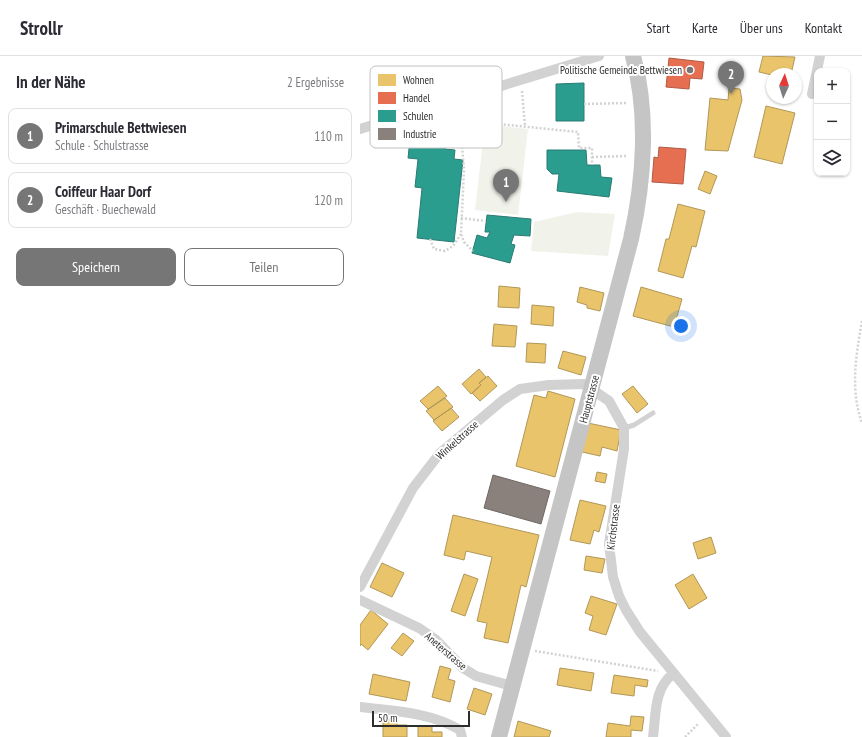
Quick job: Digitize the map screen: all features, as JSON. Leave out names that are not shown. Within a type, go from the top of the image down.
[{"type":"main road","name":"Hauptstrasse","points":[[499,737],[637,211],[642,118],[639,86],[633,56]]},
{"type":"street","points":[[502,85],[599,56]]},
{"type":"street","points":[[812,94],[820,56]]},
{"type":"street","points":[[360,129],[370,126]]},
{"type":"street","name":"Winkelstrasse","points":[[360,587],[413,488],[440,453],[503,400],[520,389],[571,383],[584,384],[591,389]]},
{"type":"street","name":"Kirchstrasse","points":[[591,389],[609,401],[624,428],[624,449],[609,544],[613,577],[626,610],[640,632],[726,737]]},
{"type":"street","name":"Aneterstrasse","points":[[360,600],[419,628],[435,639],[463,668],[476,676],[512,686]]},
{"type":"street","points":[[653,737],[660,689],[664,680],[673,674]]},
{"type":"street","points":[[360,707],[424,715],[460,730],[462,737]]},
{"type":"lane","points":[[624,428],[634,425],[653,413]]},
{"type":"path","points":[[519,80],[524,97],[526,126]]},
{"type":"path","points":[[584,104],[631,103]]},
{"type":"path","points":[[502,123],[578,132],[579,148],[592,148],[592,165]]},
{"type":"path","points":[[462,148],[464,169],[461,234],[464,242],[473,251]]},
{"type":"path","points":[[592,157],[628,156]]},
{"type":"path","points":[[461,218],[486,221]]},
{"type":"path","points":[[430,240],[434,249],[445,251],[453,246],[461,234]]},
{"type":"path","points":[[862,321],[855,359],[855,393],[862,423]]},
{"type":"path","points":[[529,650],[673,674]]},
{"type":"path","points":[[685,737],[699,724],[698,720]]},
{"type":"shaded area","points":[[502,126],[528,129],[518,215],[475,210],[482,148],[502,148]]},
{"type":"shaded area","points":[[577,212],[615,214],[608,256],[531,251],[534,222]]},
{"type":"building: Wohnen","points":[[763,56],[795,57],[792,68],[766,68],[766,74],[759,72]]},
{"type":"building: Wohnen","points":[[729,88],[740,89],[742,100],[728,151],[705,150],[710,98],[728,100]]},
{"type":"building: Wohnen","points":[[766,106],[795,113],[782,164],[754,157]]},
{"type":"building: Wohnen","points":[[705,171],[717,176],[710,194],[698,189]]},
{"type":"building: Wohnen","points":[[678,204],[705,211],[696,247],[692,246],[683,278],[658,271],[666,239],[669,239]]},
{"type":"building: Wohnen","points":[[499,286],[520,288],[519,308],[498,307]]},
{"type":"building: Wohnen","points":[[580,287],[604,293],[600,311],[587,308],[587,305],[577,302]]},
{"type":"building: Wohnen","points":[[641,287],[682,299],[674,327],[633,316]]},
{"type":"building: Wohnen","points":[[532,305],[554,307],[553,326],[531,324]]},
{"type":"building: Wohnen","points":[[494,324],[517,326],[515,347],[492,346]]},
{"type":"building: Wohnen","points":[[527,343],[546,344],[545,363],[526,362]]},
{"type":"building: Wohnen","points":[[563,351],[586,357],[581,375],[558,368]]},
{"type":"building: Wohnen","points":[[479,369],[486,377],[479,383],[481,385],[471,394],[462,384]]},
{"type":"building: Wohnen","points":[[488,376],[497,386],[480,401],[472,393],[481,385],[479,383]]},
{"type":"building: Wohnen","points":[[438,386],[447,396],[428,409],[420,401]]},
{"type":"building: Wohnen","points":[[633,386],[648,404],[637,413],[622,394]]},
{"type":"building: Wohnen","points":[[548,391],[575,399],[555,477],[516,466],[534,395],[546,398]]},
{"type":"building: Wohnen","points":[[445,398],[453,407],[434,420],[426,411]]},
{"type":"building: Wohnen","points":[[451,408],[459,417],[442,431],[433,421]]},
{"type":"building: Wohnen","points":[[588,423],[621,430],[617,451],[602,447],[600,456],[582,452]]},
{"type":"building: Wohnen","points":[[597,472],[607,474],[605,483],[595,481]]},
{"type":"building: Wohnen","points":[[580,500],[606,506],[599,532],[594,530],[590,544],[570,540]]},
{"type":"building: Wohnen","points":[[453,515],[539,535],[526,587],[521,585],[508,643],[484,638],[487,623],[477,621],[492,557],[466,551],[464,560],[444,555]]},
{"type":"building: Wohnen","points":[[711,537],[716,553],[698,559],[693,543]]},
{"type":"building: Wohnen","points":[[586,556],[605,559],[602,573],[584,570]]},
{"type":"building: Wohnen","points":[[382,563],[404,573],[392,597],[370,587]]},
{"type":"building: Wohnen","points":[[464,574],[478,579],[465,616],[451,611]]},
{"type":"building: Wohnen","points":[[693,574],[707,598],[689,609],[675,585]]},
{"type":"building: Wohnen","points":[[591,596],[617,604],[606,635],[589,630],[593,616],[585,613]]},
{"type":"building: Wohnen","points":[[371,610],[388,624],[368,650],[361,644],[360,646],[360,625]]},
{"type":"building: Wohnen","points":[[403,633],[414,641],[402,656],[391,648]]},
{"type":"building: Wohnen","points":[[440,666],[451,669],[448,679],[455,681],[450,702],[432,697]]},
{"type":"building: Wohnen","points":[[560,668],[594,673],[591,691],[557,685]]},
{"type":"building: Wohnen","points":[[373,674],[410,682],[406,701],[369,694]]},
{"type":"building: Wohnen","points":[[614,675],[648,680],[647,687],[635,685],[634,696],[611,693]]},
{"type":"building: Wohnen","points":[[474,688],[492,694],[485,715],[467,709]]},
{"type":"building: Wohnen","points":[[631,716],[644,717],[642,731],[631,730],[631,737],[606,737],[608,723],[630,726]]},
{"type":"building: Wohnen","points":[[383,719],[397,719],[397,725],[407,725],[407,737],[383,737]]},
{"type":"building: Wohnen","points":[[518,721],[551,731],[549,737],[514,737]]},
{"type":"building: Wohnen","points":[[418,726],[432,726],[432,732],[442,732],[442,737],[418,737]]},
{"type":"building: Handel","points":[[669,58],[704,62],[702,79],[690,78],[689,89],[666,87]]},
{"type":"building: Handel","points":[[659,147],[686,149],[683,184],[652,182],[654,157],[658,158]]},
{"type":"building: Schulen","points":[[584,83],[584,121],[556,121],[556,84]]},
{"type":"building: Schulen","points":[[409,148],[445,148],[455,150],[454,159],[463,160],[454,242],[417,238],[422,188],[415,187],[418,159],[408,158]]},
{"type":"building: Schulen","points":[[547,150],[586,150],[587,165],[600,165],[601,177],[612,178],[609,197],[557,191],[559,174],[552,174],[547,169]]},
{"type":"building: Schulen","points":[[487,215],[531,219],[530,236],[514,235],[511,244],[515,245],[510,263],[472,253],[477,235],[487,238],[490,232],[485,232]]},
{"type":"building: Industrie","points":[[493,475],[550,491],[541,524],[484,508]]},
{"type":"place","name":"Politische Gemeinde Bettwiesen","points":[[690,70]]},
{"type":"place","name":"Coiffeur Haar Dorf","points":[[731,94]]},
{"type":"place","name":"Primarschule Bettwiesen","points":[[506,202]]}]
